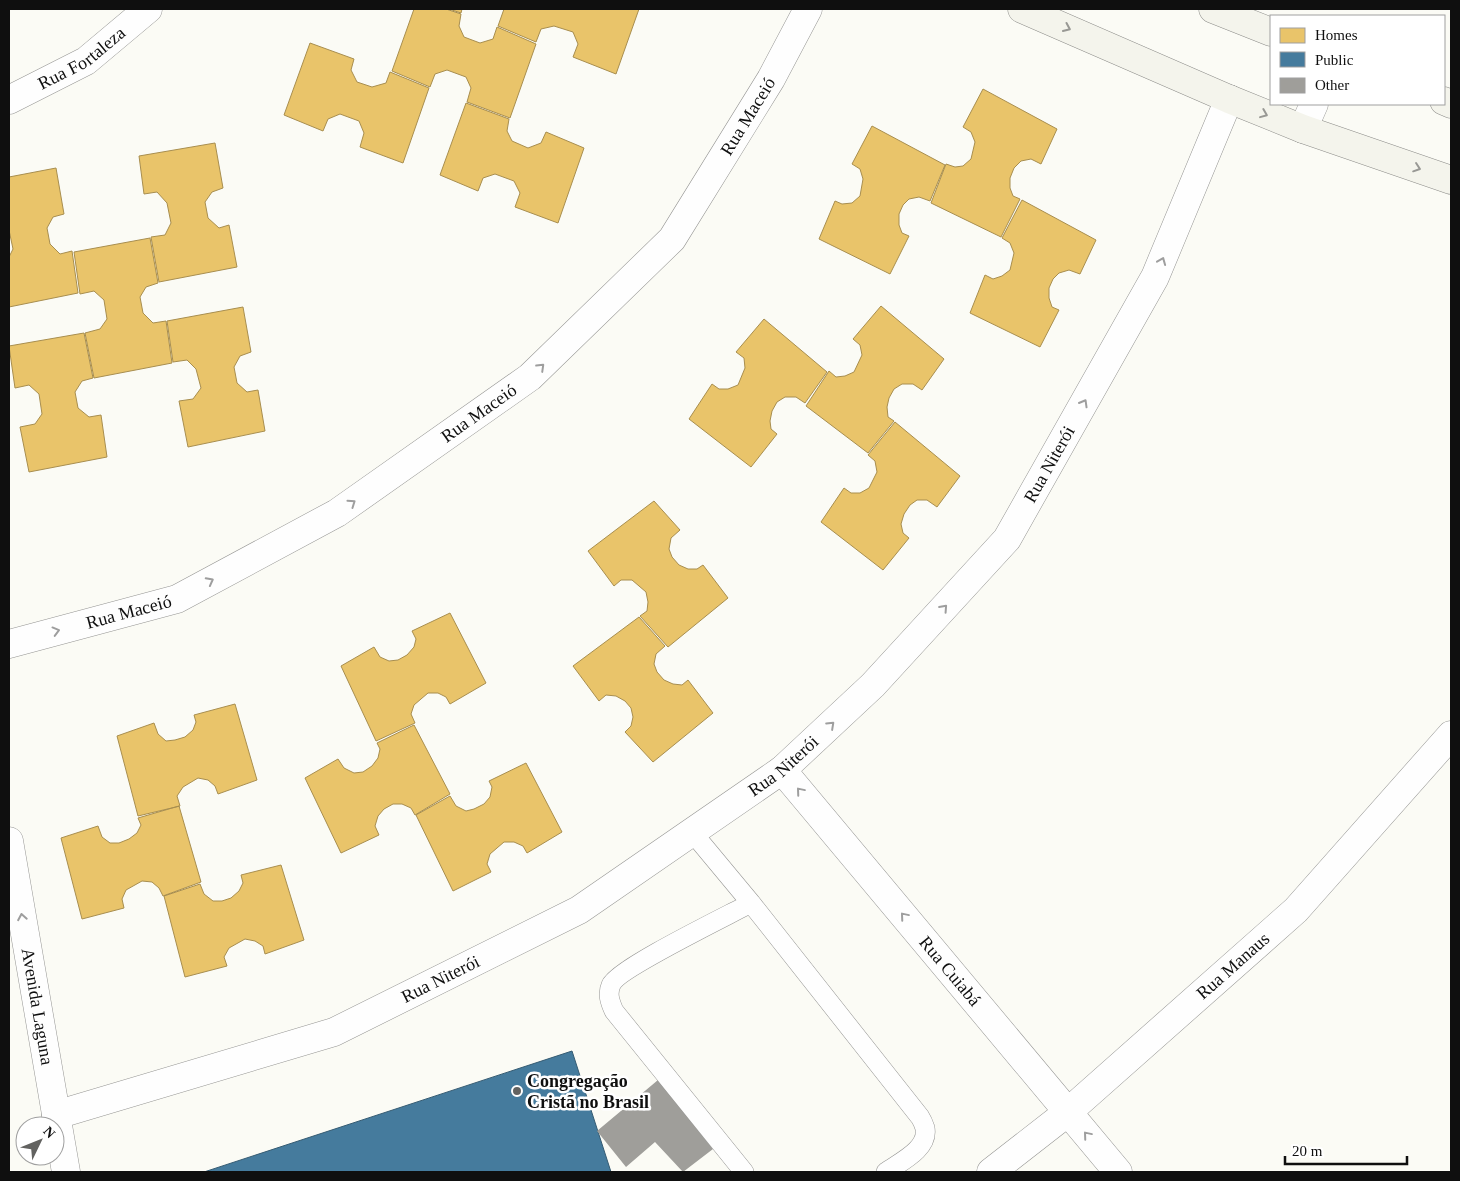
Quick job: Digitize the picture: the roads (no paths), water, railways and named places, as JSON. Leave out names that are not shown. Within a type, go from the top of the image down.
[{"type":"main road","points":[[1022,9],[1302,129],[1451,180]]},
{"type":"main road","points":[[1214,9],[1260,22]]},
{"type":"street","name":"Rua Fortaleza","points":[[9,100],[86,60],[148,9]]},
{"type":"street","name":"Rua Maceió","points":[[9,644],[177,598],[337,513],[530,377],[672,239],[771,79],[808,9]]},
{"type":"street","name":"Rua Niterói","points":[[56,1115],[334,1032],[579,910],[782,770],[873,685],[1007,539],[1155,277],[1229,99]]},
{"type":"street","points":[[1302,129],[1314,105]]},
{"type":"street","name":"Rua Manaus","points":[[991,1172],[1068,1112],[1296,910],[1451,735]]},
{"type":"street","name":"Rua Cuiabá","points":[[782,770],[1118,1172]]},
{"type":"street","name":"Avenida Laguna","points":[[9,840],[66,1172]]},
{"type":"lane","points":[[692,832],[751,903],[920,1117],[925,1129],[924,1142],[915,1152],[886,1172]]},
{"type":"lane","points":[[744,1172],[614,1011],[608,998],[611,984],[620,974],[751,903]]},
{"type":"place","name":"Congregação Cristã no Brasil","points":[[517,1091]]}]
